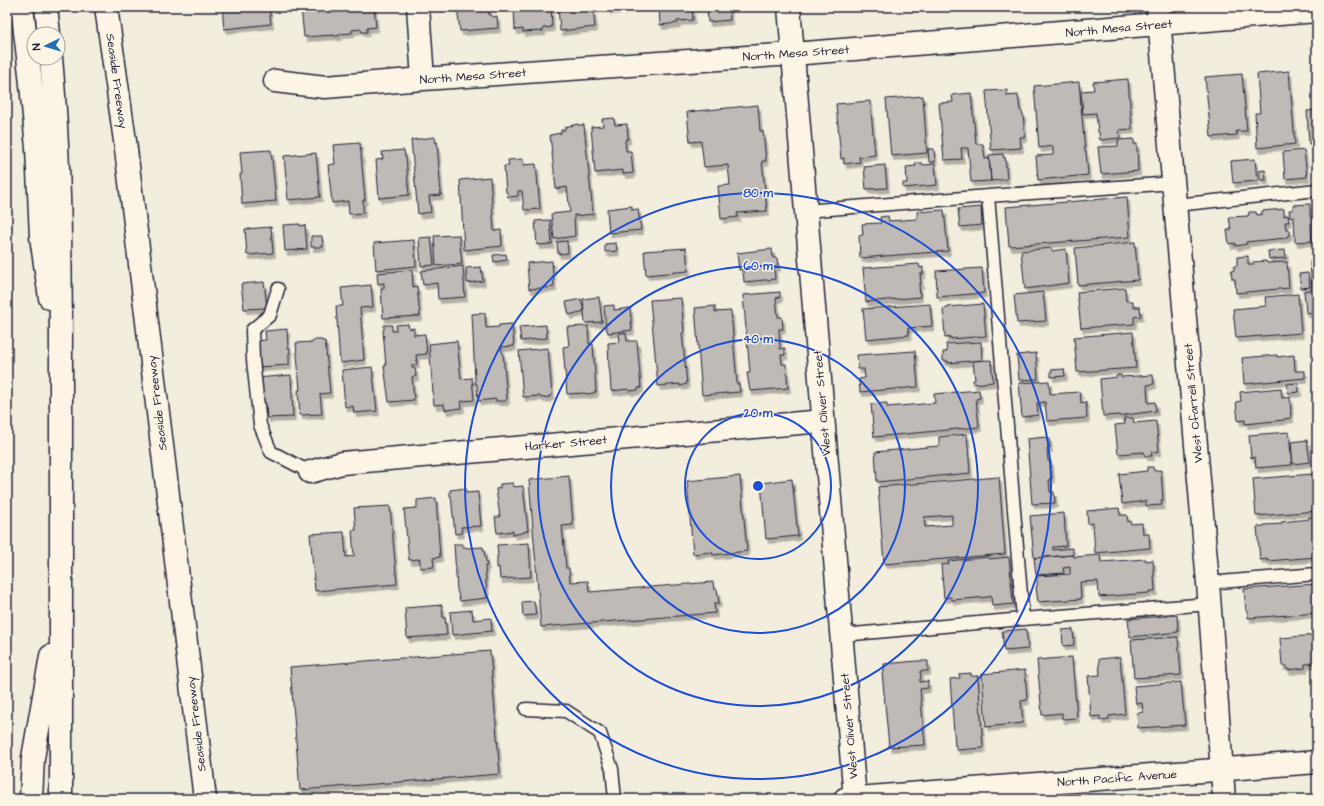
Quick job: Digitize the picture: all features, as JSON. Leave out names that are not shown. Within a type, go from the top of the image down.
[{"type":"main road","points":[[22,7],[37,148],[41,237],[61,372]]},
{"type":"main road","points":[[46,7],[48,26]]},
{"type":"main road","name":"Seaside Freeway","points":[[106,7],[124,133],[205,799]]},
{"type":"main road","points":[[418,7],[423,79]]},
{"type":"main road","name":"West Oliver Street","points":[[789,7],[805,211],[842,635],[852,799]]},
{"type":"main road","name":"North Mesa Street","points":[[275,81],[325,87],[792,54],[1159,16],[1317,11]]},
{"type":"main road","name":"West Ofarrell Street","points":[[1159,16],[1209,594],[1224,799]]},
{"type":"main road","points":[[53,66],[59,168],[61,273],[61,799]]},
{"type":"main road","name":"Harker Street","points":[[310,472],[342,463],[823,421]]},
{"type":"main road","points":[[31,799],[33,758],[61,598]]},
{"type":"main road","name":"North Pacific Avenue","points":[[852,799],[1317,762]]},
{"type":"lane","points":[[805,211],[1174,183]]},
{"type":"lane","points":[[1176,205],[1317,190]]},
{"type":"lane","points":[[988,196],[1023,619]]},
{"type":"lane","points":[[278,289],[270,314],[252,330],[253,360],[260,426],[271,452],[310,472]]},
{"type":"lane","points":[[842,635],[1023,619],[1209,594],[1317,574]]},
{"type":"lane","points":[[526,709],[566,711],[600,733],[612,769],[615,799]]},
{"type":"building","points":[[222,7],[269,7],[271,24],[224,29]]},
{"type":"building","points":[[301,7],[374,7],[376,27],[367,28],[367,32],[362,32],[361,29],[352,30],[352,33],[339,34],[339,36],[304,37]]},
{"type":"building","points":[[457,7],[488,7],[489,15],[492,15],[492,17],[497,16],[498,28],[460,31]]},
{"type":"building","points":[[514,7],[551,7],[552,27],[543,28],[543,31],[523,32],[523,29],[515,30]]},
{"type":"building","points":[[558,7],[593,7],[595,27],[560,31]]},
{"type":"building","points":[[608,7],[632,7],[632,8],[608,10]]},
{"type":"building","points":[[659,7],[692,7],[693,20],[677,21],[678,23],[660,25]]},
{"type":"building","points":[[707,7],[729,7],[730,20],[708,22]]},
{"type":"building","points":[[1313,70],[1317,70],[1317,110]]},
{"type":"building","points":[[1289,71],[1295,144],[1257,148],[1255,113],[1260,113],[1257,74]]},
{"type":"building","points":[[1242,74],[1247,131],[1236,131],[1237,135],[1211,137],[1205,77]]},
{"type":"building","points":[[1128,79],[1132,129],[1119,130],[1120,138],[1100,140],[1096,113],[1083,114],[1081,91],[1094,90],[1093,82]]},
{"type":"building","points":[[1079,82],[1088,175],[1038,180],[1036,156],[1053,155],[1053,146],[1039,148],[1034,86]]},
{"type":"building","points":[[1007,90],[1007,96],[1018,95],[1020,110],[1023,114],[1025,137],[1020,137],[1021,148],[991,150],[986,91]]},
{"type":"building","points":[[971,93],[976,144],[983,144],[985,159],[989,158],[991,181],[971,182],[968,148],[961,148],[962,159],[944,160],[939,103],[953,102],[952,95]]},
{"type":"building","points":[[923,96],[927,153],[891,156],[886,99]]},
{"type":"building","points":[[870,101],[875,155],[859,157],[860,162],[844,164],[844,158],[841,159],[836,104]]},
{"type":"building","points":[[758,105],[760,131],[763,131],[766,161],[762,161],[767,211],[737,213],[738,217],[721,219],[718,186],[730,185],[728,165],[704,167],[701,141],[690,142],[687,112]]},
{"type":"building","points":[[1317,110],[1317,143],[1309,144],[1307,111]]},
{"type":"building","points":[[614,118],[615,125],[627,124],[628,139],[625,140],[626,151],[631,151],[633,173],[623,174],[623,170],[595,173],[591,127],[603,126],[602,119]]},
{"type":"building","points":[[578,124],[584,125],[593,214],[574,215],[575,236],[554,239],[551,214],[570,212],[567,187],[556,189],[550,135],[561,133],[561,130],[565,130],[565,127]]},
{"type":"building","points":[[435,137],[436,143],[437,142],[441,195],[429,196],[431,212],[418,214],[411,140]]},
{"type":"building","points":[[1134,139],[1134,144],[1137,144],[1138,171],[1101,174],[1098,147],[1118,146],[1118,140]]},
{"type":"building","points":[[360,143],[365,200],[363,200],[363,213],[349,214],[348,201],[332,203],[328,165],[335,164],[333,145]]},
{"type":"building","points":[[928,149],[934,149],[935,162],[929,162]]},
{"type":"building","points":[[271,150],[276,201],[242,204],[240,152]]},
{"type":"building","points":[[404,150],[406,157],[409,195],[379,198],[376,160],[383,159],[382,152]]},
{"type":"building","points":[[1304,150],[1307,177],[1285,179],[1283,152]]},
{"type":"building","points":[[316,153],[320,197],[288,200],[284,156]]},
{"type":"building","points":[[1003,154],[1004,158],[1005,157],[1007,179],[991,181],[989,155]]},
{"type":"building","points":[[523,159],[523,165],[536,164],[540,209],[524,210],[522,191],[518,191],[518,196],[508,197],[506,192],[504,166],[509,166],[508,160]]},
{"type":"building","points":[[1255,159],[1257,181],[1233,183],[1231,161]]},
{"type":"building","points":[[915,163],[922,163],[923,165],[935,164],[937,185],[903,188],[903,183],[907,183],[906,167],[916,166]]},
{"type":"building","points":[[885,165],[887,188],[866,189],[864,167]]},
{"type":"building","points":[[1265,170],[1266,180],[1260,180],[1259,171]]},
{"type":"building","points":[[490,177],[494,231],[501,230],[502,246],[464,250],[460,180]]},
{"type":"building","points":[[1127,197],[1130,237],[1009,246],[1006,207]]},
{"type":"building","points":[[1310,204],[1310,217],[1313,216],[1314,224],[1311,224],[1312,241],[1295,242],[1294,216],[1290,217],[1289,210],[1293,210],[1293,205]]},
{"type":"building","points":[[632,206],[632,210],[638,209],[641,230],[609,233],[607,209]]},
{"type":"building","points":[[981,207],[982,225],[960,227],[958,209]]},
{"type":"building","points":[[1284,209],[1284,216],[1288,215],[1289,222],[1285,222],[1286,229],[1289,229],[1290,235],[1286,238],[1246,242],[1247,244],[1235,246],[1235,243],[1229,244],[1227,230],[1231,230],[1229,217],[1248,216],[1249,212],[1256,212],[1257,215],[1262,214],[1262,211]]},
{"type":"building","points":[[944,210],[948,251],[860,258],[859,235],[863,235],[862,224],[881,223],[880,217],[888,216],[889,221],[917,219],[917,212]]},
{"type":"building","points":[[550,220],[552,244],[537,245],[535,221]]},
{"type":"building","points":[[300,224],[300,226],[305,225],[307,249],[285,251],[283,225]]},
{"type":"building","points":[[271,227],[273,253],[247,255],[245,229]]},
{"type":"building","points":[[459,235],[462,264],[436,266],[434,236]]},
{"type":"building","points":[[311,236],[322,236],[323,247],[311,247]]},
{"type":"building","points":[[431,237],[434,265],[421,266],[419,238]]},
{"type":"building","points":[[414,240],[416,266],[376,270],[374,243]]},
{"type":"building","points":[[567,241],[568,253],[558,254],[557,242]]},
{"type":"building","points":[[1135,242],[1138,280],[1078,285],[1075,248]]},
{"type":"building","points":[[616,243],[617,251],[605,252],[605,244]]},
{"type":"building","points":[[686,248],[688,271],[646,275],[644,251]]},
{"type":"building","points":[[1051,248],[1052,251],[1066,249],[1069,283],[1025,289],[1021,251]]},
{"type":"building","points":[[772,249],[773,258],[777,258],[778,267],[774,267],[775,279],[744,282],[743,269],[739,270],[737,253]]},
{"type":"building","points":[[1285,250],[1286,258],[1269,259],[1268,251]]},
{"type":"building","points":[[506,254],[507,260],[494,262],[493,255]]},
{"type":"building","points":[[1248,256],[1248,265],[1253,265],[1253,262],[1266,261],[1267,263],[1287,262],[1289,288],[1236,293],[1235,279],[1232,279],[1231,271],[1234,270],[1234,266],[1237,266],[1237,257]]},
{"type":"building","points":[[552,261],[554,287],[529,289],[527,263]]},
{"type":"building","points":[[1317,261],[1317,288],[1312,288],[1310,262]]},
{"type":"building","points":[[919,264],[920,268],[923,267],[923,274],[920,274],[921,284],[919,284],[920,297],[866,302],[863,268]]},
{"type":"building","points":[[463,266],[465,297],[438,299],[437,283],[423,285],[421,271]]},
{"type":"building","points":[[481,267],[483,281],[467,283],[466,268]]},
{"type":"building","points":[[982,268],[984,293],[937,297],[936,271]]},
{"type":"building","points":[[412,270],[413,287],[417,286],[420,316],[383,318],[381,289],[384,289],[384,283],[378,284],[377,273]]},
{"type":"building","points":[[1308,273],[1310,287],[1301,288],[1299,274]]},
{"type":"building","points":[[264,282],[267,308],[244,309],[241,284]]},
{"type":"building","points":[[371,285],[373,307],[360,308],[364,360],[340,363],[336,306],[343,306],[341,288]]},
{"type":"building","points":[[1125,288],[1126,301],[1133,301],[1133,307],[1140,307],[1141,316],[1134,317],[1134,324],[1081,328],[1077,292]]},
{"type":"building","points":[[1317,289],[1317,312],[1306,313],[1304,291]]},
{"type":"building","points":[[780,292],[780,297],[776,298],[778,317],[782,317],[783,329],[779,329],[780,349],[785,348],[785,355],[781,355],[782,364],[786,364],[788,388],[750,391],[747,373],[750,373],[743,295]]},
{"type":"building","points":[[1043,292],[1046,321],[1017,323],[1014,295]]},
{"type":"building","points":[[1298,294],[1301,333],[1236,338],[1233,309],[1266,306],[1265,297]]},
{"type":"building","points":[[599,297],[602,322],[585,323],[583,299]]},
{"type":"building","points":[[681,298],[684,332],[682,333],[687,384],[680,386],[680,384],[658,386],[650,300]]},
{"type":"building","points":[[581,299],[584,311],[569,315],[566,302]]},
{"type":"building","points":[[930,304],[932,326],[908,328],[909,335],[866,339],[863,309]]},
{"type":"building","points":[[983,304],[986,336],[951,339],[951,337],[945,338],[943,309],[948,307]]},
{"type":"building","points":[[614,305],[614,310],[630,308],[632,330],[608,333],[606,329],[604,306]]},
{"type":"building","points":[[715,306],[715,312],[731,311],[737,384],[739,384],[740,392],[702,395],[695,308]]},
{"type":"building","points":[[485,313],[486,328],[512,324],[514,346],[501,347],[503,353],[507,399],[505,401],[496,401],[496,399],[478,401],[477,384],[475,384],[472,314]]},
{"type":"building","points":[[408,324],[409,329],[414,328],[414,335],[425,334],[427,354],[416,355],[417,364],[412,365],[412,368],[415,368],[416,376],[412,377],[414,400],[389,402],[384,366],[386,366],[383,330],[384,325],[392,325],[392,331],[396,331],[396,325]]},
{"type":"building","points":[[546,325],[547,338],[521,341],[519,327]]},
{"type":"building","points":[[588,326],[589,344],[593,344],[596,392],[586,394],[567,394],[563,347],[569,346],[567,327]]},
{"type":"building","points":[[287,329],[288,348],[290,348],[289,365],[258,367],[257,341],[266,340],[265,331]]},
{"type":"building","points":[[1133,332],[1136,368],[1077,372],[1074,337]]},
{"type":"building","points":[[619,333],[626,333],[627,341],[637,341],[641,388],[638,388],[638,390],[629,391],[629,389],[611,391],[608,343],[620,342]]},
{"type":"building","points":[[313,340],[325,341],[330,393],[320,394],[322,414],[300,415],[298,390],[300,390],[296,343],[313,342]]},
{"type":"building","points":[[457,341],[461,379],[472,378],[474,400],[461,402],[462,408],[445,410],[444,404],[434,405],[429,344]]},
{"type":"building","points":[[981,342],[982,360],[948,363],[948,361],[943,361],[943,352],[947,352],[946,344]]},
{"type":"building","points":[[548,348],[552,395],[549,396],[550,397],[541,398],[540,396],[523,397],[519,351]]},
{"type":"building","points":[[915,351],[918,387],[860,392],[859,379],[865,378],[864,369],[858,369],[857,355]]},
{"type":"building","points":[[1036,353],[1038,379],[1019,380],[1017,355]]},
{"type":"building","points":[[1277,355],[1277,357],[1294,355],[1295,371],[1305,371],[1305,378],[1244,384],[1242,358]]},
{"type":"building","points":[[991,360],[993,382],[973,384],[973,380],[975,380],[973,361]]},
{"type":"building","points":[[372,367],[377,411],[354,413],[353,406],[345,407],[342,370]]},
{"type":"building","points":[[1064,369],[1065,376],[1051,377],[1051,370]]},
{"type":"building","points":[[291,375],[293,417],[267,418],[266,403],[260,404],[257,378]]},
{"type":"building","points":[[1117,375],[1121,375],[1121,377],[1153,375],[1154,384],[1147,385],[1148,403],[1155,402],[1156,411],[1125,416],[1103,416],[1100,379],[1117,377]]},
{"type":"building","points":[[1049,381],[1050,394],[1080,392],[1081,403],[1086,402],[1087,418],[1047,421],[1045,402],[1037,403],[1038,415],[1022,417],[1019,383]]},
{"type":"building","points":[[1298,383],[1299,392],[1288,393],[1287,384]]},
{"type":"building","points":[[1281,388],[1282,398],[1290,397],[1291,418],[1245,424],[1245,420],[1238,421],[1236,402],[1241,401],[1240,392]]},
{"type":"building","points":[[979,390],[980,398],[976,399],[979,427],[874,437],[871,404],[887,403],[887,407],[935,403],[934,394]]},
{"type":"building","points":[[1124,418],[1133,418],[1134,423],[1156,421],[1159,451],[1151,452],[1152,456],[1145,456],[1144,452],[1118,454],[1115,425],[1125,424]]},
{"type":"building","points":[[1289,432],[1292,465],[1256,468],[1255,457],[1251,458],[1249,435]]},
{"type":"building","points":[[967,434],[970,473],[877,482],[875,452],[939,446],[939,437]]},
{"type":"building","points":[[1049,438],[1050,448],[1047,448],[1048,461],[1051,461],[1052,479],[1049,479],[1050,492],[1054,492],[1055,503],[1032,504],[1027,439]]},
{"type":"building","points":[[1307,440],[1310,462],[1293,464],[1291,442]]},
{"type":"building","points":[[1147,467],[1153,467],[1154,471],[1161,470],[1162,505],[1146,506],[1146,501],[1122,504],[1119,474],[1147,471]]},
{"type":"building","points":[[1313,474],[1315,490],[1317,490],[1317,511],[1256,516],[1253,479]]},
{"type":"building","points":[[569,476],[573,525],[562,526],[566,568],[569,568],[570,582],[588,581],[589,592],[713,582],[714,589],[717,589],[719,603],[714,603],[715,613],[541,627],[529,480]]},
{"type":"building","points":[[740,476],[747,551],[713,555],[712,552],[693,554],[687,481]]},
{"type":"building","points":[[999,477],[1005,554],[884,564],[878,487]],"holes":[[[952,515],[952,525],[925,527],[924,517]]]},
{"type":"building","points":[[792,479],[798,536],[766,539],[761,483]]},
{"type":"building","points":[[513,483],[513,487],[523,486],[528,531],[513,535],[513,531],[497,533],[495,517],[500,517],[496,489],[500,488],[500,484]]},
{"type":"building","points":[[466,488],[466,493],[478,492],[481,526],[461,527],[462,533],[455,534],[450,490]]},
{"type":"building","points":[[436,498],[440,557],[433,558],[434,567],[420,568],[420,559],[409,560],[404,509],[417,508],[417,500]]},
{"type":"building","points":[[390,506],[397,584],[315,591],[310,534],[344,532],[346,557],[354,556],[352,530],[356,530],[354,508]]},
{"type":"building","points":[[1119,508],[1120,515],[1127,515],[1128,522],[1130,521],[1131,524],[1142,523],[1143,534],[1149,534],[1150,548],[1095,553],[1093,523],[1088,524],[1087,511]]},
{"type":"building","points":[[1064,513],[1066,546],[1053,547],[1053,550],[1073,548],[1073,555],[1034,558],[1030,516]]},
{"type":"building","points":[[1309,517],[1317,517],[1317,557],[1267,561],[1267,559],[1260,560],[1257,527],[1282,524],[1281,522],[1309,519]]},
{"type":"building","points":[[529,543],[531,577],[500,579],[499,567],[497,568],[497,545]]},
{"type":"building","points":[[454,544],[463,544],[463,547],[467,548],[483,547],[487,566],[485,566],[487,598],[460,601],[457,590]]},
{"type":"building","points":[[1073,555],[1074,557],[1100,555],[1101,562],[1146,559],[1146,561],[1153,560],[1155,591],[1149,591],[1149,593],[1099,597],[1098,581],[1080,582],[1081,599],[1038,602],[1036,587],[1037,576],[1070,574],[1070,567],[1063,568],[1064,573],[1036,575],[1034,558]]},
{"type":"building","points":[[989,557],[989,559],[1009,557],[1013,604],[992,606],[991,595],[989,597],[952,600],[951,597],[944,598],[941,565],[949,564],[948,561]]},
{"type":"building","points":[[1317,584],[1317,613],[1248,618],[1244,589]]},
{"type":"building","points":[[534,601],[536,615],[523,616],[522,602]]},
{"type":"building","points":[[442,605],[447,635],[407,638],[405,608]]},
{"type":"building","points":[[472,610],[473,620],[491,618],[492,631],[452,635],[450,612]]},
{"type":"building","points":[[1177,615],[1178,632],[1130,637],[1128,619]]},
{"type":"building","points":[[1026,629],[1028,649],[1004,651],[1002,631]]},
{"type":"building","points":[[1073,629],[1074,645],[1063,646],[1062,630]]},
{"type":"building","points":[[1317,635],[1317,663],[1305,664],[1305,668],[1287,670],[1287,666],[1282,666],[1280,638]]},
{"type":"building","points":[[1178,637],[1181,675],[1134,678],[1131,640]]},
{"type":"building","points":[[490,651],[500,774],[300,790],[290,667]]},
{"type":"building","points":[[1072,657],[1077,718],[1062,719],[1062,713],[1042,715],[1037,660]]},
{"type":"building","points":[[1120,657],[1125,714],[1109,716],[1109,719],[1100,720],[1100,716],[1091,717],[1088,676],[1100,675],[1099,659]]},
{"type":"building","points":[[928,661],[928,671],[920,671],[920,682],[928,681],[928,688],[920,689],[925,745],[889,747],[882,672],[884,672],[884,664]]},
{"type":"building","points":[[1025,670],[1027,700],[1021,701],[1023,723],[986,727],[982,674]]},
{"type":"building","points":[[971,673],[971,676],[978,676],[983,748],[957,750],[955,746],[950,679],[960,678],[959,674]]},
{"type":"building","points":[[1181,682],[1185,725],[1138,728],[1137,713],[1143,712],[1142,703],[1136,704],[1134,686]]}]
